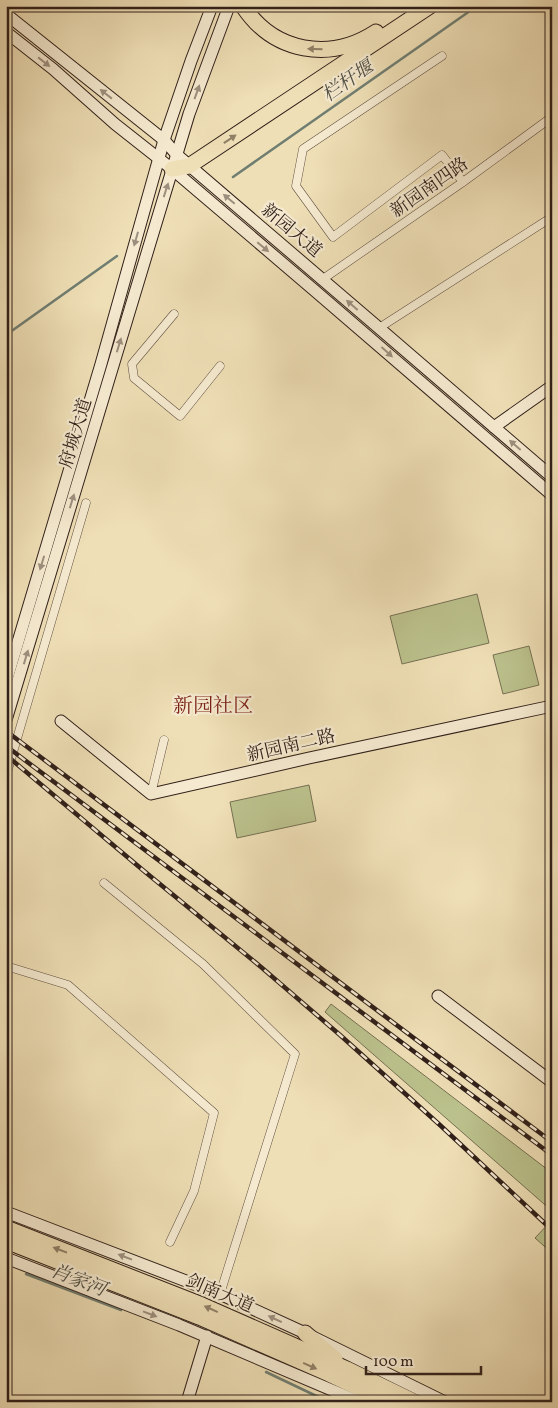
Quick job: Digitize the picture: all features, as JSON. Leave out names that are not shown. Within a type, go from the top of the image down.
[{"type":"highway","points":[[243,6],[252,18],[277,38],[294,46],[312,50],[328,50],[354,44],[424,7]]},
{"type":"highway","points":[[174,162],[189,166],[424,7]]},
{"type":"highway","name":"剑南大道","points":[[6,1228],[202,1305],[347,1369],[415,1402]]},
{"type":"highway","name":"剑南大道","points":[[6,1241],[199,1317],[388,1402]]},
{"type":"highway","points":[[305,1333],[347,1369]]},
{"type":"highway","points":[[329,1374],[368,1402]]},
{"type":"main road","name":"府城大道","points":[[6,682],[98,373],[164,140],[212,6]]},
{"type":"main road","name":"府城大道","points":[[6,720],[174,162],[189,114],[229,6]]},
{"type":"main road","name":"新园大道","points":[[6,14],[164,140],[174,162],[331,304],[552,495]]},
{"type":"main road","name":"新园大道","points":[[6,32],[53,69],[114,124],[159,159],[174,162]]},
{"type":"main road","name":"新园大道","points":[[189,166],[552,477]]},
{"type":"main road","points":[[494,427],[552,386]]},
{"type":"main road","name":"新园南二路","points":[[151,794],[552,706]]},
{"type":"main road","points":[[61,722],[151,794]]},
{"type":"main road","points":[[438,996],[552,1082]]},
{"type":"main road","points":[[6,1212],[220,1294],[305,1333],[445,1402]]},
{"type":"main road","points":[[6,1258],[207,1336],[360,1402]]},
{"type":"main road","points":[[187,1402],[207,1336]]},
{"type":"street","points":[[442,56],[304,149],[296,186],[332,237],[442,155],[463,182]]},
{"type":"street","name":"新园南四路","points":[[323,279],[463,182],[552,117]]},
{"type":"street","points":[[379,328],[552,217]]},
{"type":"street","points":[[174,314],[132,364],[134,378],[180,416],[220,366]]},
{"type":"street","points":[[6,776],[86,503]]},
{"type":"street","points":[[151,794],[164,740]]},
{"type":"street","points":[[104,883],[203,964],[295,1054],[220,1294]]},
{"type":"street","points":[[7,967],[68,984],[214,1114],[194,1191],[170,1242]]},
{"type":"green space","points":[[477,594],[489,643],[402,664],[390,616]]},
{"type":"green space","points":[[529,646],[539,685],[503,694],[493,655]]},
{"type":"green space","points":[[309,785],[316,821],[237,838],[230,802]]},
{"type":"green space","points":[[331,1004],[552,1173],[552,1211],[325,1012]]},
{"type":"green space","points":[[552,1220],[552,1253],[535,1238]]},
{"type":"waterway","name":"栏杆堰","points":[[233,177],[477,6]]},
{"type":"waterway","name":"栏杆堰","points":[[6,335],[117,256]]},
{"type":"waterway","name":"肖家河","points":[[26,1274],[121,1310]]},
{"type":"waterway","name":"肖家河","points":[[266,1372],[329,1402]]},
{"type":"railway","points":[[6,731],[552,1142]]},
{"type":"railway","points":[[6,746],[552,1155]]},
{"type":"railway","points":[[6,755],[340,1035],[552,1230]]},
{"type":"district","name":"新园社区","points":[[213,705]]}]
